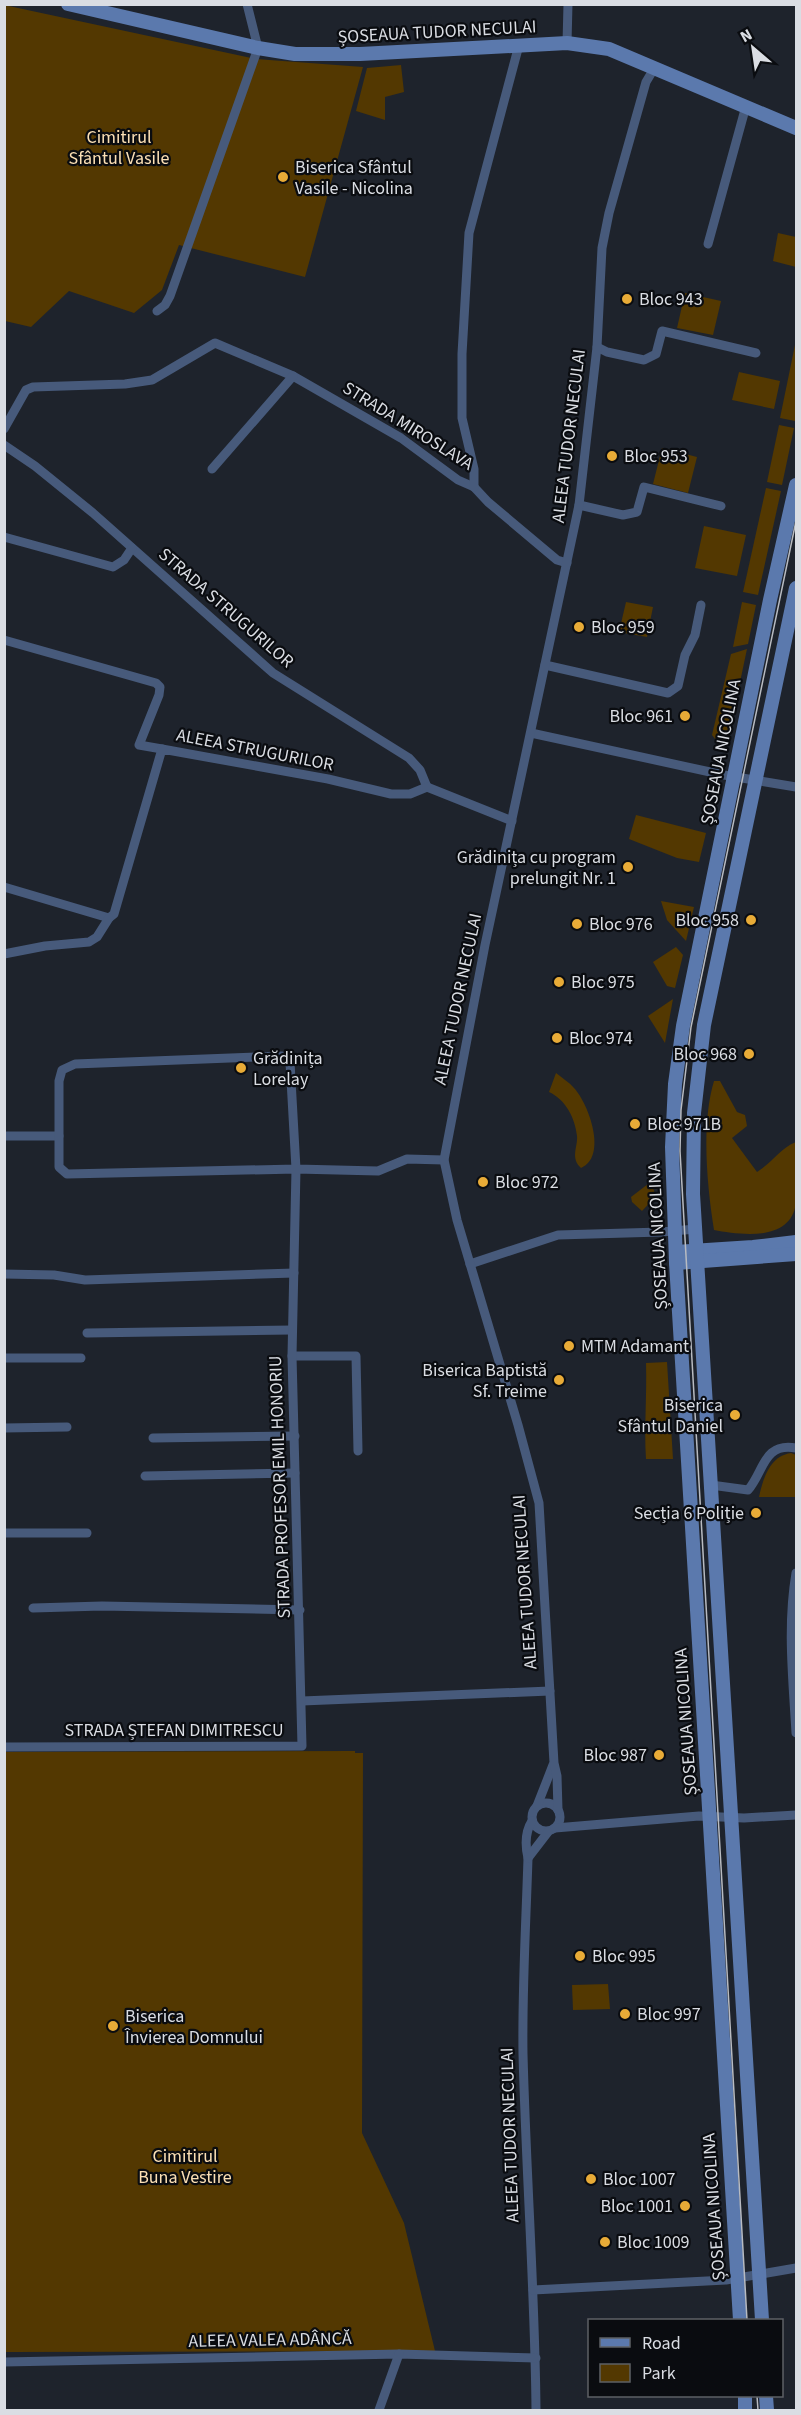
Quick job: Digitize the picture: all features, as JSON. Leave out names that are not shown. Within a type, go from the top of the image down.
[{"type":"main road","name":"ȘOSEAUA TUDOR NECULAI","points":[[68,4],[258,48],[295,54],[324,55],[567,44],[609,49],[796,128]]},
{"type":"main road","name":"ȘOSEAUA NICOLINA","points":[[740,2319],[676,1257],[672,1147],[677,1066],[688,999],[796,484]]},
{"type":"main road","name":"ȘOSEAUA NICOLINA","points":[[762,2319],[730,1817],[693,1145],[698,1067],[704,1025],[796,588]]},
{"type":"main road","points":[[698,1256],[796,1242]]},
{"type":"main road","points":[[676,1257],[796,1254]]},
{"type":"street","points":[[157,311],[165,305],[170,296],[258,48],[247,4]]},
{"type":"street","points":[[567,44],[568,4]]},
{"type":"street","points":[[474,487],[474,469],[462,418],[462,354],[469,233],[519,45]]},
{"type":"street","name":"ALEEA TUDOR NECULAI","points":[[528,1858],[551,1830],[559,1814],[539,1503],[519,1425],[457,1220],[444,1160],[456,1090],[579,505],[597,347],[602,248],[609,213],[646,82],[655,67]]},
{"type":"street","points":[[708,244],[746,106]]},
{"type":"street","points":[[597,347],[607,352],[644,360],[656,354],[662,331],[756,353]]},
{"type":"street","name":"STRADA MIROSLAVA","points":[[4,429],[26,390],[33,387],[125,384],[152,380],[215,343],[293,376],[367,416],[458,480],[474,487],[488,502],[557,560],[567,563]]},
{"type":"street","points":[[212,469],[293,376]]},
{"type":"street","name":"STRADA STRUGURILOR","points":[[4,445],[51,479],[273,673],[409,758],[420,770],[427,787]]},
{"type":"street","points":[[579,505],[623,515],[637,512],[644,487],[721,506]]},
{"type":"street","points":[[4,537],[113,567],[124,560],[132,548]]},
{"type":"street","points":[[545,665],[668,693],[678,686],[685,655],[695,635],[701,605]]},
{"type":"street","points":[[4,640],[156,683],[160,687],[159,695],[139,745],[162,749]]},
{"type":"street","points":[[531,733],[796,787]]},
{"type":"street","name":"ALEEA STRUGURILOR","points":[[4,954],[45,946],[89,942],[98,937],[109,918],[114,914],[162,749],[328,779],[391,794],[410,794],[427,787]]},
{"type":"street","points":[[427,787],[512,821]]},
{"type":"street","points":[[4,887],[109,918]]},
{"type":"street","name":"STRADA PROFESOR EMIL HONORIU","points":[[59,1136],[59,1081],[62,1070],[68,1066],[282,1056],[290,1062],[296,1169],[292,1356],[302,1701]]},
{"type":"street","points":[[4,1136],[59,1136],[59,1167],[63,1172],[71,1174],[296,1169],[378,1171],[407,1159],[444,1160]]},
{"type":"street","points":[[470,1264],[558,1234],[696,1229]]},
{"type":"street","points":[[4,1274],[54,1275],[85,1280],[294,1273]]},
{"type":"street","points":[[87,1333],[292,1330]]},
{"type":"street","points":[[292,1356],[356,1356],[358,1451]]},
{"type":"street","points":[[4,1358],[81,1358]]},
{"type":"street","points":[[4,1428],[67,1427]]},
{"type":"street","points":[[153,1438],[295,1436]]},
{"type":"street","points":[[711,1485],[748,1490],[757,1480],[763,1462],[772,1452],[784,1447],[796,1448]]},
{"type":"street","points":[[145,1476],[295,1473]]},
{"type":"street","points":[[4,1533],[87,1533]]},
{"type":"street","points":[[796,1573],[791,1654],[796,1733]]},
{"type":"street","points":[[33,1608],[102,1606],[300,1610]]},
{"type":"street","name":"STRADA ȘTEFAN DIMITRESCU","points":[[4,1748],[302,1746],[302,1701],[550,1691]]},
{"type":"street","name":"ALEEA TUDOR NECULAI","points":[[536,2410],[536,2358],[523,2052],[528,1858],[525,1847],[532,1813],[554,1763]]},
{"type":"street","points":[[537,1806],[548,1803],[559,1814],[581,1827]]},
{"type":"street","points":[[532,1821],[539,1830],[551,1830],[710,1816],[796,1815]]},
{"type":"street","points":[[532,2290],[726,2280],[796,2268]]},
{"type":"street","points":[[379,2410],[399,2354]]},
{"type":"street","name":"ALEEA VALEA ADÂNCĂ","points":[[4,2362],[399,2354],[536,2358]]},
{"type":"green space","name":"Cimitirul Sfântul Vasile","points":[[4,5],[256,59],[363,67],[305,277],[179,245],[162,290],[134,313],[69,291],[31,327],[5,321]]},
{"type":"green space","points":[[401,65],[404,92],[385,97],[385,120],[356,111],[367,68]]},
{"type":"green space","points":[[778,233],[796,237],[796,267],[773,261]]},
{"type":"green space","points":[[685,293],[721,301],[713,335],[677,328]]},
{"type":"green space","points":[[796,340],[796,415],[795,421],[780,418]]},
{"type":"green space","points":[[739,372],[780,381],[774,409],[732,400]]},
{"type":"green space","points":[[779,425],[794,428],[782,485],[767,482]]},
{"type":"green space","points":[[662,448],[697,457],[688,493],[653,484]]},
{"type":"green space","points":[[766,488],[781,491],[758,595],[743,592]]},
{"type":"green space","points":[[704,526],[746,535],[737,576],[695,568]]},
{"type":"green space","points":[[626,602],[653,607],[647,637],[619,632]]},
{"type":"green space","points":[[742,602],[756,605],[748,644],[733,647]]},
{"type":"green space","points":[[747,649],[728,739],[724,743],[716,740],[712,735],[731,654]]},
{"type":"green space","points":[[636,815],[706,833],[699,862],[677,858],[629,839]]},
{"type":"green space","points":[[661,901],[694,907],[686,941],[667,920]]},
{"type":"green space","points":[[676,947],[683,955],[675,988],[667,986],[653,962]]},
{"type":"green space","points":[[673,999],[665,1043],[648,1016]]},
{"type":"green space","points":[[556,1073],[580,1096],[590,1117],[595,1142],[589,1162],[581,1168],[575,1156],[577,1136],[572,1116],[565,1105],[549,1092]]},
{"type":"green space","points":[[714,1081],[720,1081],[737,1112],[745,1115],[747,1126],[732,1138],[757,1172],[785,1148],[796,1142],[798,1181],[796,1203],[792,1216],[775,1230],[750,1234],[714,1230],[707,1175],[706,1135]]},
{"type":"green space","points":[[648,1184],[653,1188],[656,1196],[642,1211],[632,1202],[631,1197]]},
{"type":"green space","points":[[667,1362],[673,1459],[646,1459],[646,1363]]},
{"type":"green space","points":[[791,1453],[796,1455],[796,1497],[759,1497],[765,1476],[773,1463],[778,1458]]},
{"type":"green space","name":"Cimitirul Buna Vestire","points":[[355,1751],[355,1753],[363,1753],[362,2133],[404,2223],[435,2351],[5,2352],[5,1752]]},
{"type":"green space","points":[[608,1984],[610,2009],[573,2010],[572,1985]]},
{"type":"tram line","points":[[747,2319],[680,1151],[681,1110],[691,1027],[796,521]]},
{"type":"tram line","points":[[757,2397],[758,2410]]},
{"type":"place","name":"Biserica Sfântul Vasile - Nicolina","points":[[283,177]]},
{"type":"place","name":"Bloc 943","points":[[627,299]]},
{"type":"place","name":"Bloc 953","points":[[612,456]]},
{"type":"place","name":"Bloc 959","points":[[579,627]]},
{"type":"place","name":"Bloc 961","points":[[685,716]]},
{"type":"place","name":"Grădinița cu program prelungit Nr. 1","points":[[628,867]]},
{"type":"place","name":"Bloc 958","points":[[751,920]]},
{"type":"place","name":"Bloc 976","points":[[577,924]]},
{"type":"place","name":"Bloc 975","points":[[559,982]]},
{"type":"place","name":"Bloc 974","points":[[557,1038]]},
{"type":"place","name":"Bloc 968","points":[[749,1054]]},
{"type":"place","name":"Grădinița Lorelay","points":[[241,1068]]},
{"type":"place","name":"Bloc 971B","points":[[635,1124]]},
{"type":"place","name":"Bloc 972","points":[[483,1182]]},
{"type":"place","name":"MTM Adamant","points":[[569,1346]]},
{"type":"place","name":"Biserica Baptistă Sf. Treime","points":[[559,1380]]},
{"type":"place","name":"Biserica Sfântul Daniel","points":[[735,1415]]},
{"type":"place","name":"Secția 6 Poliție","points":[[756,1513]]},
{"type":"place","name":"Bloc 987","points":[[659,1755]]},
{"type":"place","name":"Bloc 995","points":[[580,1956]]},
{"type":"place","name":"Bloc 997","points":[[625,2014]]},
{"type":"place","name":"Biserica Învierea Domnului","points":[[113,2026]]},
{"type":"place","name":"Bloc 1007","points":[[591,2179]]},
{"type":"place","name":"Bloc 1001","points":[[685,2206]]},
{"type":"place","name":"Bloc 1009","points":[[605,2242]]}]
